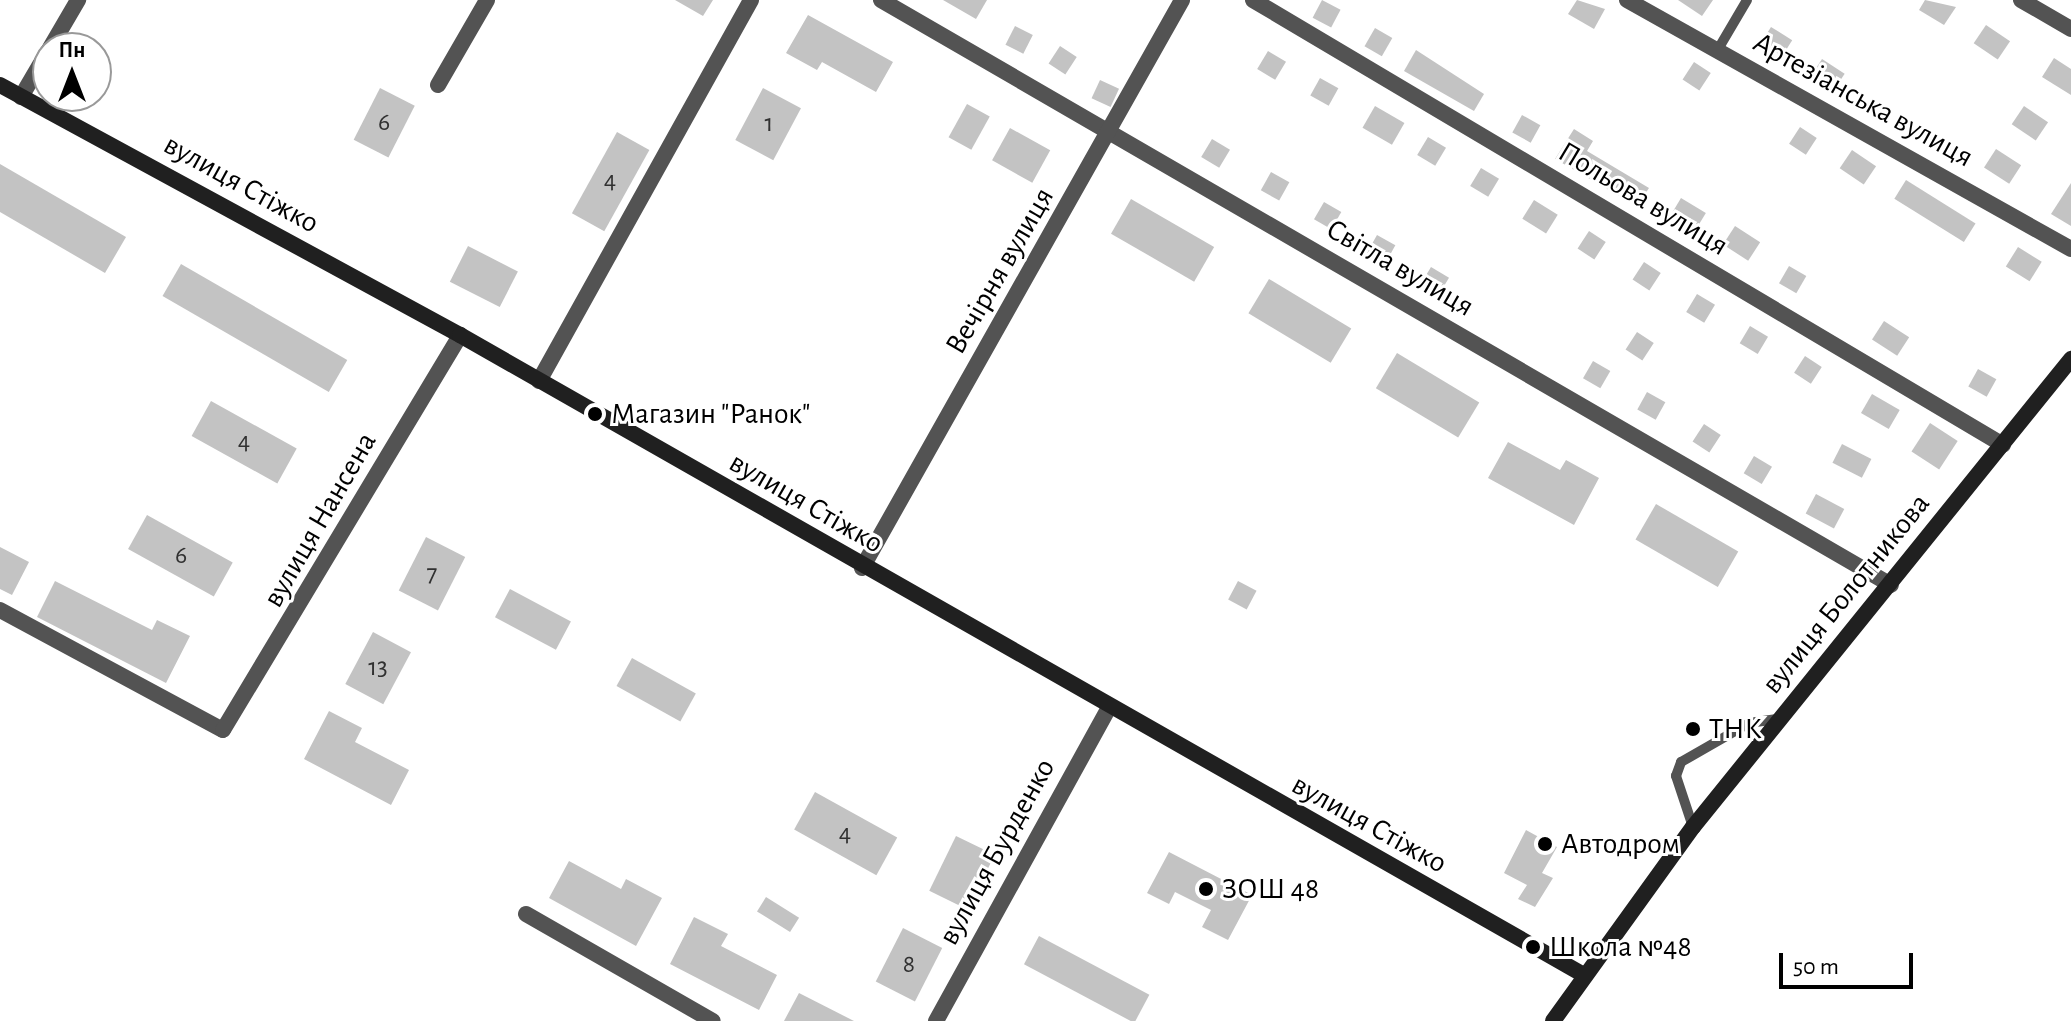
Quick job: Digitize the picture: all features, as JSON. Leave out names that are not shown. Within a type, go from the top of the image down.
[{"type":"street","points":[[59,32],[78,0]]},
{"type":"street","points":[[438,85],[487,0]]},
{"type":"street","points":[[539,381],[751,0]]},
{"type":"street","name":"Світла вулиця","points":[[881,0],[1891,585]]},
{"type":"street","name":"Вечірня вулиця","points":[[862,568],[1112,133],[1182,0]]},
{"type":"street","name":"Польова вулиця","points":[[1253,0],[2003,445]]},
{"type":"street","name":"Артезіанська вулиця","points":[[1627,0],[2071,249]]},
{"type":"street","points":[[2021,0],[2071,29]]},
{"type":"street","points":[[21,97],[32,79]]},
{"type":"street","name":"вулиця Стіжко","points":[[0,85],[460,335],[1108,710],[1582,974]]},
{"type":"street","name":"вулиця Нансена","points":[[0,610],[223,730],[460,335]]},
{"type":"street","name":"вулиця Болотникова","points":[[1553,1021],[1582,974],[1693,827],[2071,359]]},
{"type":"street","name":"вулиця Бурденко","points":[[936,1021],[1108,710]]},
{"type":"street","points":[[526,914],[713,1021]]},
{"type":"lane","points":[[1717,51],[1747,0]]},
{"type":"lane","points":[[1693,827],[1676,776],[1681,762],[1749,723],[1781,718]]},
{"type":"building","points":[[675,0],[713,0],[703,16]]},
{"type":"building","points":[[943,0],[987,0],[976,19]]},
{"type":"building","points":[[1322,0],[1341,10],[1331,28],[1313,18]]},
{"type":"building","points":[[1577,0],[1605,9],[1594,29],[1568,14]]},
{"type":"building","points":[[1678,0],[1713,0],[1702,16]]},
{"type":"building","points":[[1925,0],[1956,7],[1944,25],[1919,10]]},
{"type":"building","points":[[808,15],[893,62],[876,92],[822,62],[817,70],[786,53]]},
{"type":"building","points":[[1986,25],[2010,41],[1998,59],[1974,43]]},
{"type":"building","points":[[1015,26],[1033,35],[1023,54],[1005,45]]},
{"type":"building","points":[[1771,27],[1792,40],[1782,56],[1761,43]]},
{"type":"building","points":[[1375,28],[1392,38],[1382,56],[1364,46]]},
{"type":"building","points":[[1060,46],[1077,57],[1065,75],[1049,64]]},
{"type":"building","points":[[1416,50],[1484,94],[1474,111],[1404,71]]},
{"type":"building","points":[[1268,51],[1286,62],[1275,80],[1257,69]]},
{"type":"building","points":[[2054,58],[2071,69],[2071,95],[2042,77]]},
{"type":"building","points":[[1822,59],[1845,74],[1835,88],[1813,73]]},
{"type":"building","points":[[1694,62],[1711,73],[1699,91],[1683,80]]},
{"type":"building","points":[[1320,78],[1338,88],[1329,106],[1310,95]]},
{"type":"building","points":[[1100,80],[1119,89],[1111,107],[1092,98]]},
{"type":"building","points":[[380,88],[415,106],[388,157],[354,140]]},
{"type":"building","points":[[763,88],[801,108],[773,160],[735,140]]},
{"type":"building","points":[[967,104],[990,117],[971,150],[949,137]]},
{"type":"building","points":[[1375,106],[1404,123],[1392,145],[1362,128]]},
{"type":"building","points":[[2024,106],[2048,122],[2036,140],[2012,124]]},
{"type":"building","points":[[1522,115],[1540,125],[1531,143],[1512,132]]},
{"type":"building","points":[[1800,127],[1817,138],[1806,155],[1789,144]]},
{"type":"building","points":[[1010,128],[1050,150],[1032,183],[992,160]]},
{"type":"building","points":[[1574,129],[1593,141],[1587,151],[1649,188],[1637,206],[1555,159]]},
{"type":"building","points":[[617,132],[649,150],[604,231],[572,213]]},
{"type":"building","points":[[1428,137],[1446,148],[1435,166],[1417,155]]},
{"type":"building","points":[[1212,139],[1230,150],[1219,168],[1201,157]]},
{"type":"building","points":[[1996,149],[2021,165],[2009,184],[1984,167]]},
{"type":"building","points":[[1852,150],[1876,166],[1864,184],[1840,168]]},
{"type":"building","points":[[0,164],[126,237],[105,273],[0,212]]},
{"type":"building","points":[[1481,168],[1499,179],[1488,197],[1470,186]]},
{"type":"building","points":[[1271,172],[1289,182],[1279,201],[1261,190]]},
{"type":"building","points":[[1906,180],[1976,223],[1964,242],[1894,199]]},
{"type":"building","points":[[2071,183],[2071,226],[2051,214]]},
{"type":"building","points":[[1681,198],[1706,213],[1693,234],[1668,219]]},
{"type":"building","points":[[1131,199],[1214,247],[1194,282],[1111,234]]},
{"type":"building","points":[[1534,200],[1558,215],[1546,233],[1522,219]]},
{"type":"building","points":[[1324,202],[1341,212],[1331,229],[1314,219]]},
{"type":"building","points":[[1735,226],[1760,242],[1748,261],[1723,244]]},
{"type":"building","points":[[1589,231],[1606,242],[1594,260],[1578,249]]},
{"type":"building","points":[[1377,235],[1395,245],[1385,264],[1367,253]]},
{"type":"building","points":[[468,246],[518,271],[500,307],[450,282]]},
{"type":"building","points":[[2018,247],[2042,262],[2030,281],[2006,267]]},
{"type":"building","points":[[1644,262],[1661,273],[1649,291],[1633,280]]},
{"type":"building","points":[[181,264],[347,360],[329,392],[162,296]]},
{"type":"building","points":[[1789,266],[1806,276],[1796,293],[1779,283]]},
{"type":"building","points":[[1431,267],[1449,278],[1438,296],[1420,285]]},
{"type":"building","points":[[1269,279],[1351,328],[1331,363],[1248,313]]},
{"type":"building","points":[[1697,294],[1715,305],[1704,323],[1686,312]]},
{"type":"building","points":[[1884,321],[1909,337],[1897,356],[1872,339]]},
{"type":"building","points":[[1750,326],[1768,337],[1758,354],[1740,343]]},
{"type":"building","points":[[1637,332],[1654,343],[1642,361],[1626,350]]},
{"type":"building","points":[[1397,353],[1479,402],[1458,438],[1376,388]]},
{"type":"building","points":[[1805,356],[1822,367],[1811,384],[1794,373]]},
{"type":"building","points":[[1593,361],[1610,371],[1600,388],[1583,378]]},
{"type":"building","points":[[1978,369],[1996,379],[1987,397],[1968,386]]},
{"type":"building","points":[[1647,392],[1665,402],[1656,420],[1637,409]]},
{"type":"building","points":[[1872,394],[1900,410],[1889,429],[1861,413]]},
{"type":"building","points":[[211,401],[297,449],[277,483],[192,436]]},
{"type":"building","points":[[1930,423],[1958,441],[1939,469],[1911,452]]},
{"type":"building","points":[[1704,424],[1721,435],[1709,453],[1693,442]]},
{"type":"building","points":[[1508,442],[1560,470],[1566,460],[1599,478],[1574,525],[1488,478]]},
{"type":"building","points":[[1842,444],[1871,459],[1862,478],[1832,463]]},
{"type":"building","points":[[1754,456],[1772,467],[1762,484],[1744,473]]},
{"type":"building","points":[[1816,494],[1844,509],[1834,528],[1806,513]]},
{"type":"building","points":[[1656,504],[1738,552],[1718,587],[1636,540]]},
{"type":"building","points":[[147,515],[233,563],[214,597],[128,549]]},
{"type":"building","points":[[426,537],[465,557],[438,610],[399,590]]},
{"type":"building","points":[[0,547],[29,562],[12,595],[0,589]]},
{"type":"building","points":[[55,581],[152,630],[157,620],[190,636],[166,683],[37,617]]},
{"type":"building","points":[[1238,581],[1257,591],[1247,609],[1228,600]]},
{"type":"building","points":[[510,589],[571,621],[556,650],[495,617]]},
{"type":"building","points":[[373,632],[411,652],[383,704],[345,684]]},
{"type":"building","points":[[632,658],[696,693],[680,721],[616,686]]},
{"type":"building","points":[[329,711],[362,728],[355,742],[409,770],[391,805],[304,759]]},
{"type":"building","points":[[815,792],[897,838],[876,875],[794,830]]},
{"type":"building","points":[[1526,830],[1557,847],[1542,873],[1553,878],[1535,907],[1518,899],[1527,885],[1504,873]]},
{"type":"building","points":[[956,836],[995,855],[968,910],[929,891]]},
{"type":"building","points":[[1169,852],[1252,895],[1228,940],[1202,927],[1211,910],[1175,892],[1169,904],[1147,893]]},
{"type":"building","points":[[569,861],[621,889],[626,879],[662,898],[636,946],[549,898]]},
{"type":"building","points":[[766,897],[799,918],[790,932],[757,911]]},
{"type":"building","points":[[694,917],[728,934],[721,946],[777,975],[759,1010],[670,964]]},
{"type":"building","points":[[903,928],[942,948],[915,1001],[876,981]]},
{"type":"building","points":[[1039,936],[1149,995],[1135,1021],[1131,1021],[1024,964]]},
{"type":"building","points":[[799,993],[854,1021],[784,1021]]},
{"type":"place","name":"Магазин \"Ранок\"","points":[[595,414]]},
{"type":"place","name":"ТНК","points":[[1693,729]]},
{"type":"place","name":"Автодром","points":[[1545,844]]},
{"type":"place","name":"ЗОШ 48","points":[[1206,889]]},
{"type":"place","name":"Школа №48","points":[[1533,947]]}]
